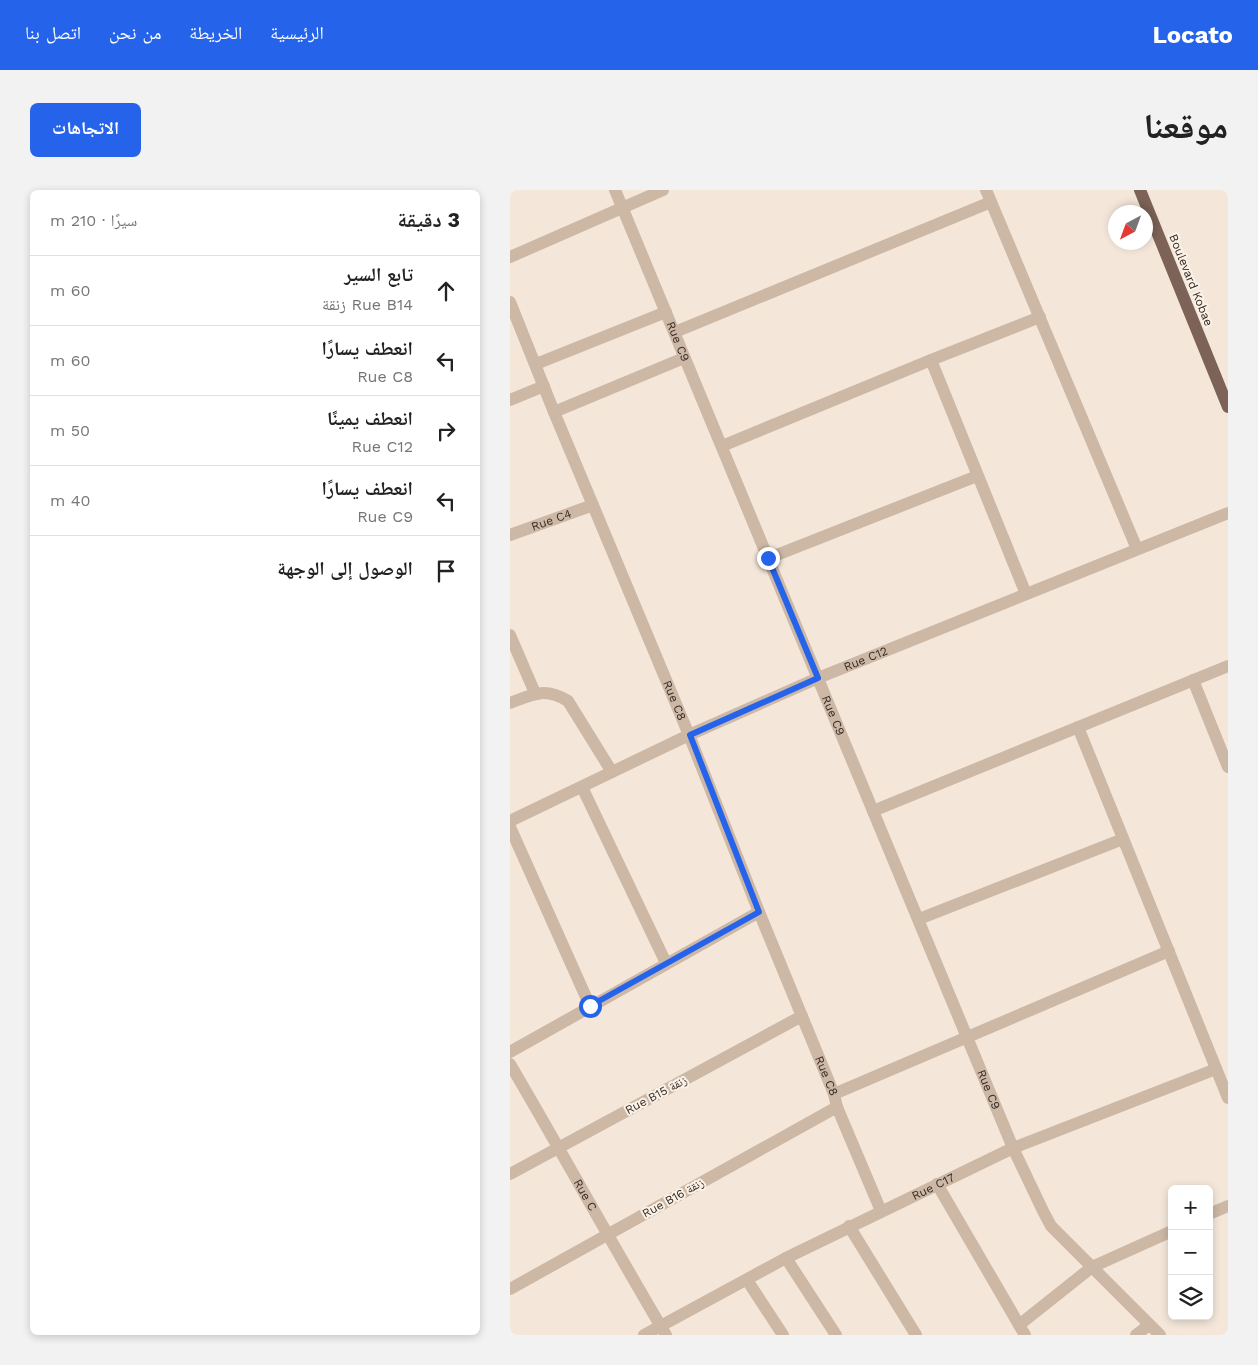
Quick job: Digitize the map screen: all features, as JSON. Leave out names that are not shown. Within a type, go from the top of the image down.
[{"type":"main road","name":"Boulevard Kobae","points":[[1140,190],[1228,407]]},
{"type":"street","name":"Rue C9","points":[[616,190],[1013,1148],[1042,1211],[1051,1226],[1160,1335]]},
{"type":"street","points":[[510,257],[663,190]]},
{"type":"street","points":[[986,190],[1137,550]]},
{"type":"street","points":[[674,332],[991,202]]},
{"type":"street","name":"Rue C8","points":[[510,302],[554,412],[690,735],[759,912],[834,1094],[837,1107],[881,1211]]},
{"type":"street","points":[[536,364],[666,312]]},
{"type":"street","points":[[722,446],[1040,317]]},
{"type":"street","points":[[554,412],[684,358]]},
{"type":"street","points":[[931,360],[1026,594]]},
{"type":"street","points":[[510,400],[544,386]]},
{"type":"street","points":[[768,558],[977,476]]},
{"type":"street","name":"Rue C4","points":[[510,535],[593,505]]},
{"type":"street","name":"Rue C12","points":[[510,821],[690,735],[818,678],[1228,513]]},
{"type":"street","points":[[510,635],[535,693]]},
{"type":"street","points":[[873,811],[1228,666]]},
{"type":"street","points":[[1193,680],[1228,767]]},
{"type":"street","points":[[510,703],[535,693],[548,693],[560,696],[568,701],[612,772]]},
{"type":"street","points":[[1078,727],[1228,1098]]},
{"type":"street","points":[[582,787],[666,963]]},
{"type":"street","points":[[510,827],[590,1006]]},
{"type":"street","points":[[919,919],[1123,838]]},
{"type":"street","points":[[510,1052],[759,912]]},
{"type":"street","points":[[834,1094],[1169,950]]},
{"type":"street","name":"Rue B15 زنقة","points":[[510,1174],[802,1016]]},
{"type":"street","name":"Rue C","points":[[510,1064],[559,1148],[606,1235],[663,1330]]},
{"type":"street","name":"Rue C17","points":[[644,1335],[663,1330],[786,1258],[849,1226],[1013,1148],[1216,1069]]},
{"type":"street","name":"Rue B16 زنقة","points":[[510,1289],[837,1107]]},
{"type":"street","points":[[937,1184],[1022,1330],[1092,1267],[1168,1233]]},
{"type":"street","points":[[1213,1212],[1228,1206]]},
{"type":"street","points":[[849,1226],[916,1335]]},
{"type":"street","points":[[786,1258],[836,1335]]},
{"type":"street","points":[[747,1280],[783,1335]]},
{"type":"street","points":[[1136,1335],[1149,1325]]},
{"type":"route","points":[[590,1006],[759,912],[690,735],[818,678],[768,558]]}]
